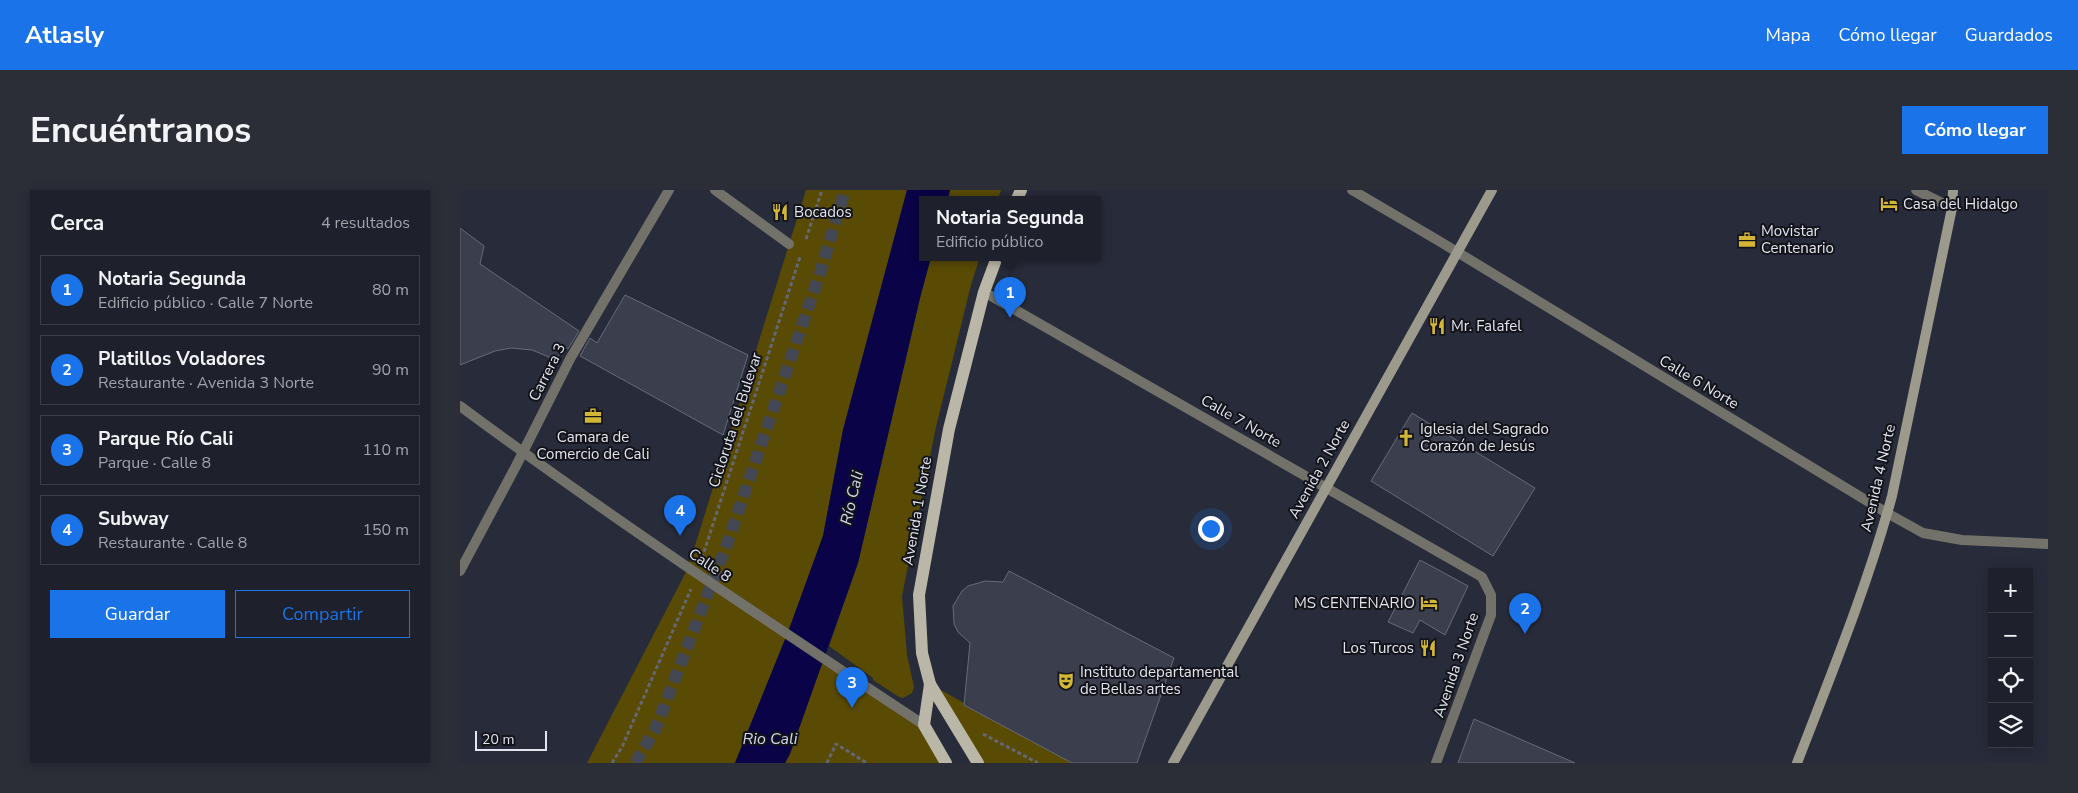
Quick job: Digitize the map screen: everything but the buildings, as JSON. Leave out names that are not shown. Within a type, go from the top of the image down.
[{"type":"main road","name":"Avenida 2 Norte","points":[[1173,763],[1492,190]]},
{"type":"main road","name":"Avenida 4 Norte","points":[[1797,763],[1855,615],[1887,513],[1952,208],[1953,190]]},
{"type":"main road","name":"Avenida 1 Norte","points":[[978,763],[930,684],[922,653],[919,595],[949,429],[984,292],[996,261]]},
{"type":"main road","points":[[930,684],[924,725],[946,763]]},
{"type":"street","name":"Carrera 3","points":[[460,571],[570,360],[668,190]]},
{"type":"street","points":[[715,190],[788,244]]},
{"type":"street","name":"Calle 6 Norte","points":[[1352,190],[1923,533],[1962,540],[2048,544]]},
{"type":"street","points":[[1916,190],[1952,208]]},
{"type":"street","name":"Calle 7 Norte","points":[[984,292],[1482,577]]},
{"type":"street","name":"Calle 8","points":[[460,406],[523,453],[697,575],[924,725]]},
{"type":"street","name":"Avenida 3 Norte","points":[[1436,763],[1491,615],[1491,595],[1482,577]]},
{"type":"path","points":[[805,244],[822,190]]},
{"type":"path","name":"Cicloruta del Bulevar","points":[[612,763],[622,747],[697,575],[802,253]]},
{"type":"path","points":[[976,730],[1038,763]]},
{"type":"path","points":[[827,763],[836,744],[867,763]]},
{"type":"shaded area","points":[[806,190],[907,190],[843,430],[823,536],[788,632],[735,763],[587,763],[688,568]]},
{"type":"shaded area","points":[[950,190],[1001,190],[999,196],[949,196]]},
{"type":"shaded area","points":[[930,261],[979,261],[936,427],[902,596],[907,655],[914,687],[912,693],[903,698],[873,680],[873,678],[829,646],[858,563]]},
{"type":"shaded area","points":[[823,660],[924,725],[946,763],[785,763]]},
{"type":"shaded area","points":[[930,684],[1072,763],[978,763]]},
{"type":"water","name":"Rio Cali","points":[[907,190],[950,190],[949,196],[919,196],[919,261],[930,261],[858,563],[790,754],[785,763],[735,763],[788,632],[823,536],[843,430]]},
{"type":"tunnel","points":[[635,763],[655,730],[727,544],[820,273],[845,190]]},
{"type":"place","name":"Casa del Hidalgo","points":[[1889,204]]},
{"type":"place","name":"Bocados","points":[[780,212]]},
{"type":"place","name":"Movistar Centenario","points":[[1747,240]]},
{"type":"place","name":"Notaria Segunda","points":[[1010,318]]},
{"type":"place","name":"Mr. Falafel","points":[[1437,326]]},
{"type":"place","name":"Camara de Comercio de Cali","points":[[593,416]]},
{"type":"place","name":"Iglesia del Sagrado Corazón de Jesús","points":[[1406,438]]},
{"type":"place","name":"Subway","points":[[680,536]]},
{"type":"place","name":"MS CENTENARIO","points":[[1429,603]]},
{"type":"place","name":"Platillos Voladores","points":[[1525,634]]},
{"type":"place","name":"Los Turcos","points":[[1428,648]]},
{"type":"place","name":"Instituto departamental de Bellas artes","points":[[1066,681]]},
{"type":"place","name":"Parque Río Cali","points":[[852,708]]},
{"type":"water label","name":"Río Cali","points":[[852,498]]}]
